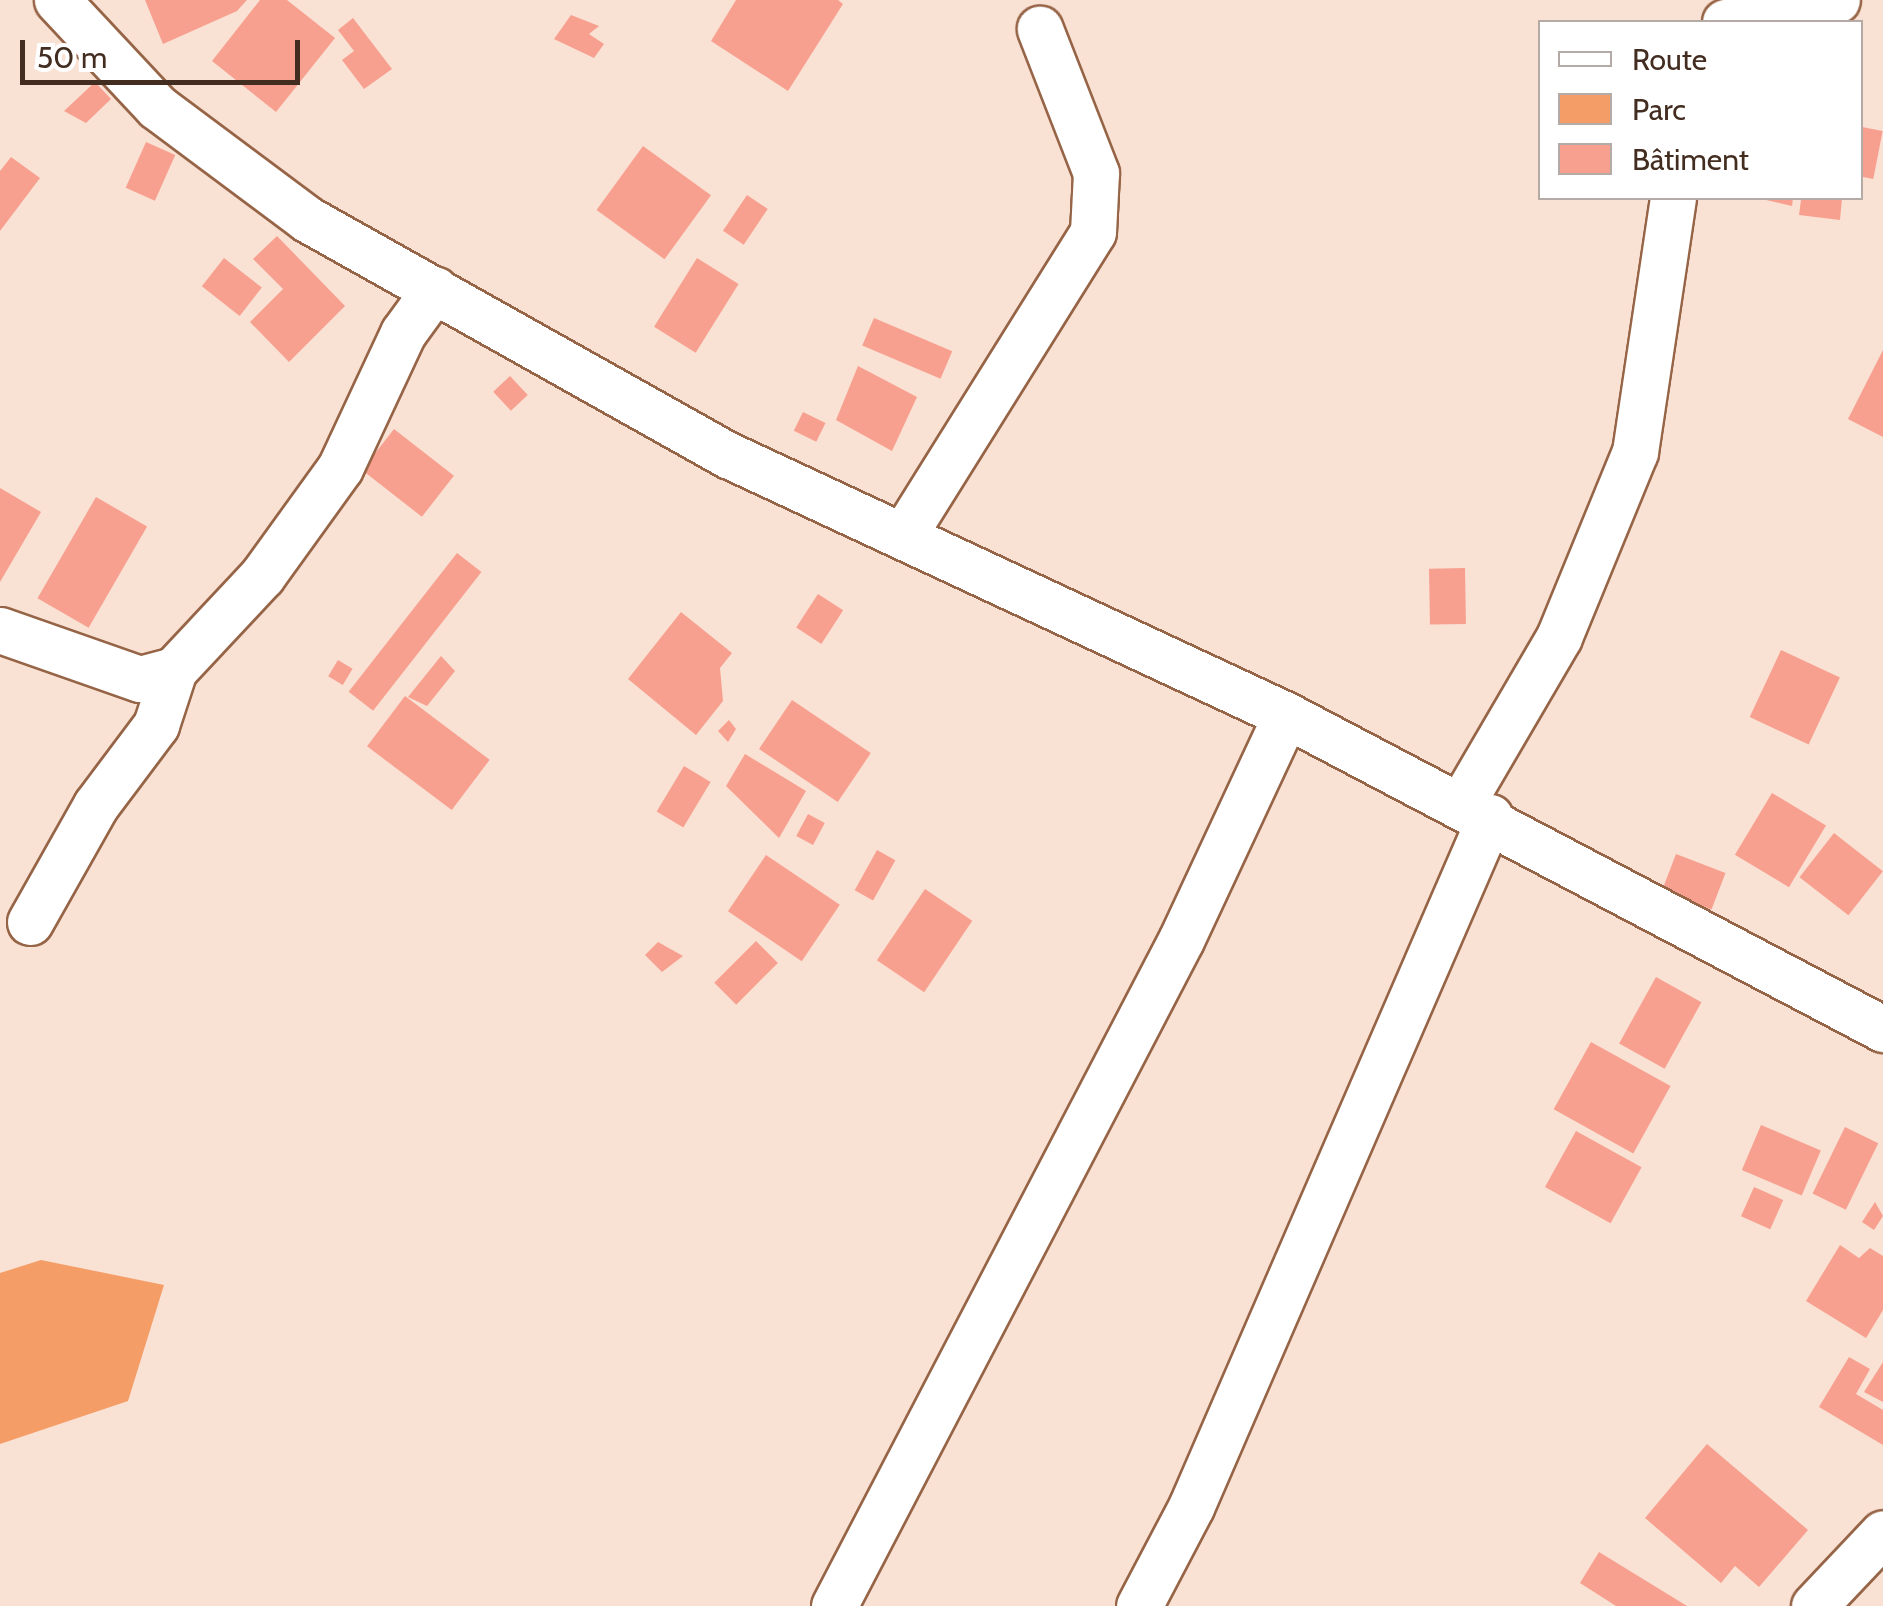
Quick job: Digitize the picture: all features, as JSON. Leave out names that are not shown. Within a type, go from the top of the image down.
[{"type":"street","points":[[57,0],[157,106],[307,219],[728,455],[1286,715],[1476,810],[1883,1028]]},
{"type":"street","points":[[1735,20],[1837,0]]},
{"type":"street","points":[[903,536],[1093,232],[1096,172],[1040,30]]},
{"type":"street","points":[[1139,1606],[1190,1506],[1476,810],[1559,637],[1635,452],[1672,200]]},
{"type":"street","points":[[30,922],[96,806],[156,725],[174,670],[262,576],[340,468],[402,333],[435,289]]},
{"type":"street","points":[[0,630],[140,679],[174,670]]},
{"type":"street","points":[[834,1606],[1182,940],[1286,715]]},
{"type":"street","points":[[1814,1606],[1883,1532]]},
{"type":"green space","points":[[41,1260],[164,1285],[128,1401],[0,1444],[0,1273]]},
{"type":"building","points":[[145,0],[247,0],[237,11],[163,44]]},
{"type":"building","points":[[260,0],[287,0],[335,38],[276,112],[212,61]]},
{"type":"building","points":[[736,0],[838,0],[843,4],[788,91],[711,41]]},
{"type":"building","points":[[571,15],[599,26],[589,34],[604,44],[594,58],[554,39]]},
{"type":"building","points":[[353,18],[392,69],[364,89],[342,60],[354,51],[338,30]]},
{"type":"building","points":[[95,82],[111,99],[86,123],[64,111]]},
{"type":"building","points":[[1863,127],[1883,131],[1873,179],[1863,177]]},
{"type":"building","points":[[146,142],[175,155],[155,201],[126,188]]},
{"type":"building","points":[[643,146],[711,195],[665,259],[597,210]]},
{"type":"building","points":[[11,157],[40,178],[0,231],[0,171]]},
{"type":"building","points":[[747,195],[768,209],[744,245],[723,231]]},
{"type":"building","points":[[1766,200],[1793,200],[1792,206]]},
{"type":"building","points":[[1801,200],[1842,200],[1840,220],[1799,215]]},
{"type":"building","points":[[277,236],[345,306],[289,362],[250,322],[283,289],[253,259]]},
{"type":"building","points":[[224,258],[262,288],[240,316],[202,286]]},
{"type":"building","points":[[697,258],[739,284],[696,353],[654,327]]},
{"type":"building","points":[[874,318],[952,351],[941,379],[862,346]]},
{"type":"building","points":[[1883,350],[1883,437],[1848,419]]},
{"type":"building","points":[[858,366],[917,397],[892,451],[836,420]]},
{"type":"building","points":[[510,376],[528,395],[511,411],[493,392]]},
{"type":"building","points":[[803,412],[825,423],[816,442],[794,431]]},
{"type":"building","points":[[394,429],[454,476],[422,517],[362,470]]},
{"type":"building","points":[[0,488],[41,512],[0,582]]},
{"type":"building","points":[[96,497],[147,526],[89,628],[38,598]]},
{"type":"building","points":[[457,553],[481,572],[373,711],[349,692]]},
{"type":"building","points":[[1465,568],[1466,624],[1430,625],[1429,569]]},
{"type":"building","points":[[818,594],[843,610],[821,644],[796,628]]},
{"type":"building","points":[[681,612],[732,653],[720,668],[723,701],[696,735],[628,679]]},
{"type":"building","points":[[1781,650],[1840,677],[1809,745],[1750,717]]},
{"type":"building","points":[[441,656],[455,671],[427,706],[408,697]]},
{"type":"building","points":[[338,660],[353,669],[343,685],[328,676]]},
{"type":"building","points":[[405,696],[490,760],[452,810],[367,746]]},
{"type":"building","points":[[792,700],[871,753],[838,802],[759,749]]},
{"type":"building","points":[[729,720],[736,729],[728,742],[718,731]]},
{"type":"building","points":[[745,754],[806,791],[779,838],[726,786]]},
{"type":"building","points":[[684,766],[711,782],[683,827],[657,811]]},
{"type":"building","points":[[1772,793],[1826,825],[1789,887],[1735,855]]},
{"type":"building","points":[[808,814],[825,823],[813,845],[796,836]]},
{"type":"building","points":[[1834,833],[1883,871],[1848,915],[1800,877]]},
{"type":"building","points":[[877,850],[895,860],[873,900],[855,890]]},
{"type":"building","points":[[1676,854],[1725,873],[1712,909],[1662,890]]},
{"type":"building","points":[[766,855],[840,905],[802,961],[728,911]]},
{"type":"building","points":[[925,889],[972,921],[924,992],[877,960]]},
{"type":"building","points":[[756,941],[778,963],[736,1005],[714,983]]},
{"type":"building","points":[[658,942],[683,956],[662,972],[645,955]]},
{"type":"building","points":[[1656,977],[1701,1002],[1665,1069],[1619,1043]]},
{"type":"building","points":[[1591,1042],[1671,1086],[1633,1153],[1554,1109]]},
{"type":"building","points":[[1761,1125],[1821,1150],[1802,1196],[1742,1170]]},
{"type":"building","points":[[1845,1127],[1878,1143],[1846,1210],[1813,1194]]},
{"type":"building","points":[[1576,1131],[1642,1167],[1611,1223],[1545,1187]]},
{"type":"building","points":[[1754,1187],[1783,1200],[1770,1229],[1741,1216]]},
{"type":"building","points":[[1875,1202],[1883,1216],[1874,1230],[1862,1222]]},
{"type":"building","points":[[1840,1245],[1859,1258],[1870,1248],[1883,1256],[1883,1310],[1866,1338],[1806,1301]]},
{"type":"building","points":[[1849,1357],[1870,1369],[1856,1394],[1883,1410],[1883,1445],[1819,1407]]},
{"type":"building","points":[[1883,1362],[1883,1402],[1864,1392]]},
{"type":"building","points":[[1707,1444],[1808,1530],[1759,1587],[1735,1566],[1721,1583],[1645,1518]]},
{"type":"building","points":[[1599,1552],[1687,1606],[1616,1606],[1580,1583]]}]
